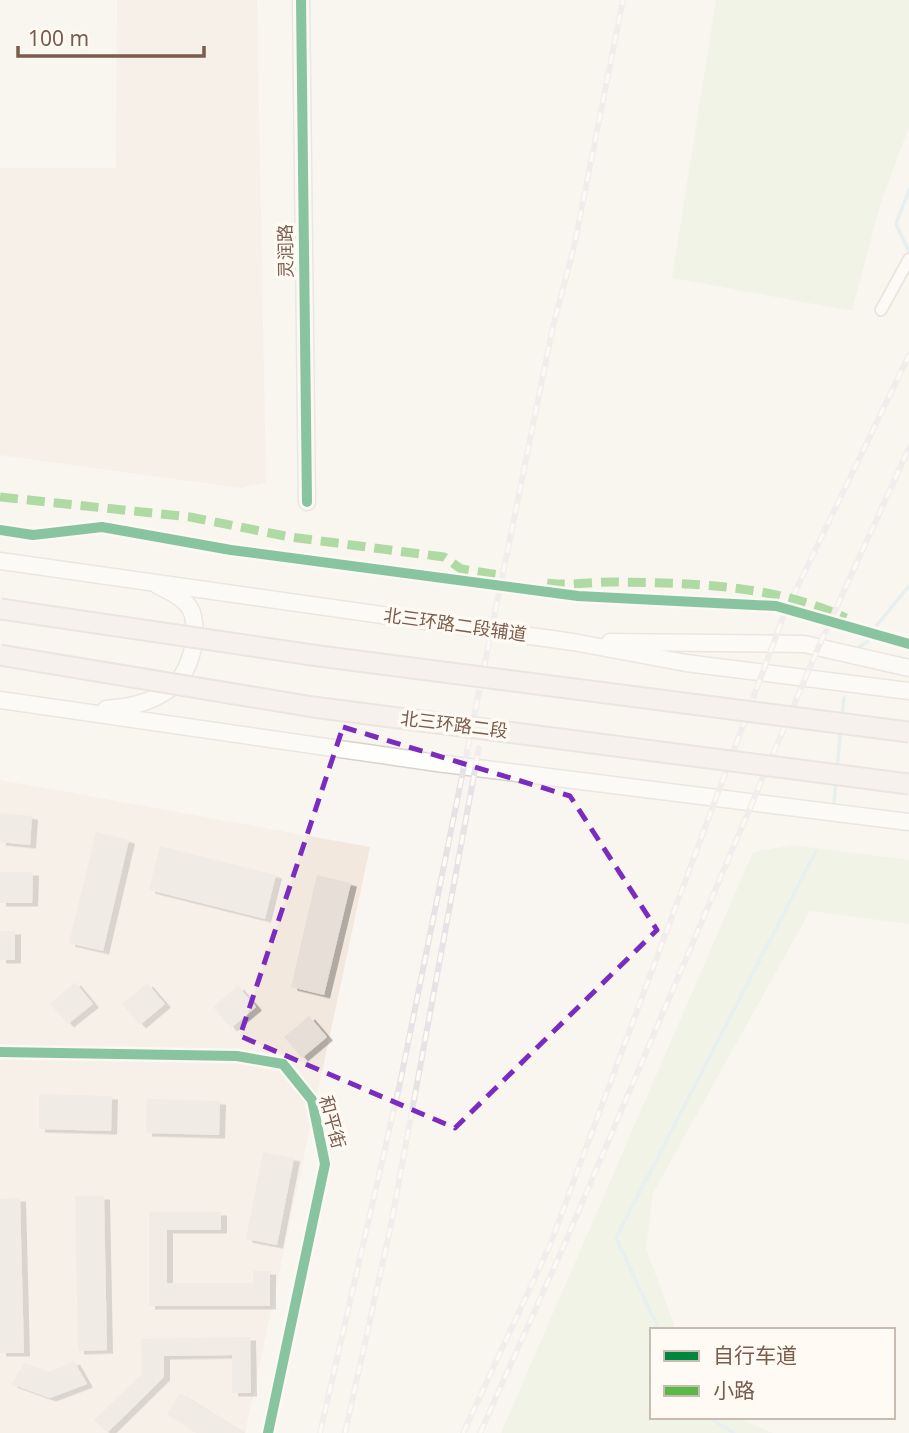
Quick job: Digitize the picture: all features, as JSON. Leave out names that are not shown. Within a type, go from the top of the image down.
[{"type":"highway","points":[[0,609],[319,656],[909,732]]},
{"type":"highway","name":"北三环路二段","points":[[0,655],[313,707],[909,784]]},
{"type":"main road","name":"灵润路","points":[[300,0],[307,502]]},
{"type":"main road","name":"北三环路二段辅道","points":[[0,561],[146,579],[573,642],[686,663],[909,691]]},
{"type":"main road","points":[[79,711],[136,706],[170,689],[192,658],[193,615],[180,597],[146,579]]},
{"type":"main road","points":[[573,642],[804,644],[909,668]]},
{"type":"main road","points":[[0,699],[584,783],[909,822]]},
{"type":"street","points":[[881,310],[907,263]]},
{"type":"street","name":"和平街","points":[[0,1052],[237,1056],[283,1064],[312,1100],[324,1164],[268,1433]]},
{"type":"highlighted area","points":[[343,727],[570,796],[657,930],[455,1128],[240,1036]]},
{"type":"shaded area","points":[[117,0],[257,0],[266,483],[240,488],[0,455],[0,168],[116,168]]},
{"type":"shaded area","points":[[0,780],[370,847],[245,1433],[0,1433]]},
{"type":"green space","points":[[716,0],[909,0],[909,127],[881,202],[852,311],[672,278]]},
{"type":"green space","points":[[792,845],[909,860],[909,924],[810,911],[653,1193],[646,1248],[675,1328],[650,1328],[650,1419],[741,1419],[773,1433],[501,1433],[753,852]]},
{"type":"building","points":[[0,813],[32,816],[30,845],[0,842]]},
{"type":"building","points":[[96,832],[129,840],[103,951],[69,943]]},
{"type":"building","points":[[160,846],[276,875],[265,919],[149,890]]},
{"type":"building","points":[[0,872],[33,872],[32,903],[0,903]]},
{"type":"building","points":[[317,875],[351,883],[324,995],[291,987]]},
{"type":"building","points":[[0,931],[15,931],[15,960],[0,960]]},
{"type":"building","points":[[75,982],[93,1004],[68,1024],[50,1004]]},
{"type":"building","points":[[147,983],[165,1004],[140,1025],[122,1004]]},
{"type":"building","points":[[238,986],[256,1007],[231,1028],[213,1007]]},
{"type":"building","points":[[309,1016],[327,1037],[302,1058],[284,1037]]},
{"type":"building","points":[[39,1094],[112,1096],[111,1131],[39,1129]]},
{"type":"building","points":[[147,1099],[220,1101],[219,1135],[146,1133]]},
{"type":"building","points":[[263,1152],[294,1158],[277,1245],[246,1239]]},
{"type":"building","points":[[75,1196],[104,1196],[107,1350],[78,1351]]},
{"type":"building","points":[[20,1198],[24,1353],[0,1353],[0,1199]]},
{"type":"building","points":[[149,1212],[221,1212],[221,1230],[167,1230],[167,1283],[253,1283],[253,1271],[270,1271],[270,1306],[149,1306]]},
{"type":"building","points":[[250,1337],[251,1393],[232,1393],[232,1355],[164,1356],[164,1377],[107,1433],[94,1420],[142,1374],[141,1339]]},
{"type":"building","points":[[74,1361],[87,1384],[50,1398],[11,1384],[25,1363],[49,1372]]},
{"type":"building","points":[[180,1393],[244,1433],[197,1433],[167,1414]]},
{"type":"waterway","points":[[909,190],[896,224],[909,252]]},
{"type":"waterway","points":[[877,625],[909,586]]},
{"type":"waterway","points":[[859,647],[868,641]]},
{"type":"waterway","points":[[842,717],[844,698]]},
{"type":"waterway","points":[[837,769],[841,728]]},
{"type":"waterway","points":[[834,803],[836,780]]},
{"type":"waterway","points":[[658,1328],[616,1238],[816,851]]},
{"type":"waterway","points":[[711,1419],[734,1433]]},
{"type":"railway","points":[[320,1433],[400,1083],[553,326],[574,247],[623,0]]},
{"type":"railway","points":[[463,1433],[550,1245],[784,615],[909,355]]},
{"type":"railway","points":[[480,1433],[562,1250],[819,646],[909,448]]},
{"type":"railway","points":[[345,1433],[390,1230],[479,748]]},
{"type":"marked path","points":[[0,497],[190,517],[290,537],[444,557],[461,569],[499,575]]},
{"type":"marked path","points":[[547,583],[642,582],[731,588],[790,598],[846,618]]},
{"type":"cycle path","points":[[301,0],[307,502]]},
{"type":"cycle path","points":[[0,530],[33,535],[102,527],[231,550],[578,596],[776,606],[909,644]]},
{"type":"cycle path","points":[[0,1052],[237,1056],[283,1064],[312,1100],[325,1164],[268,1433]]}]
